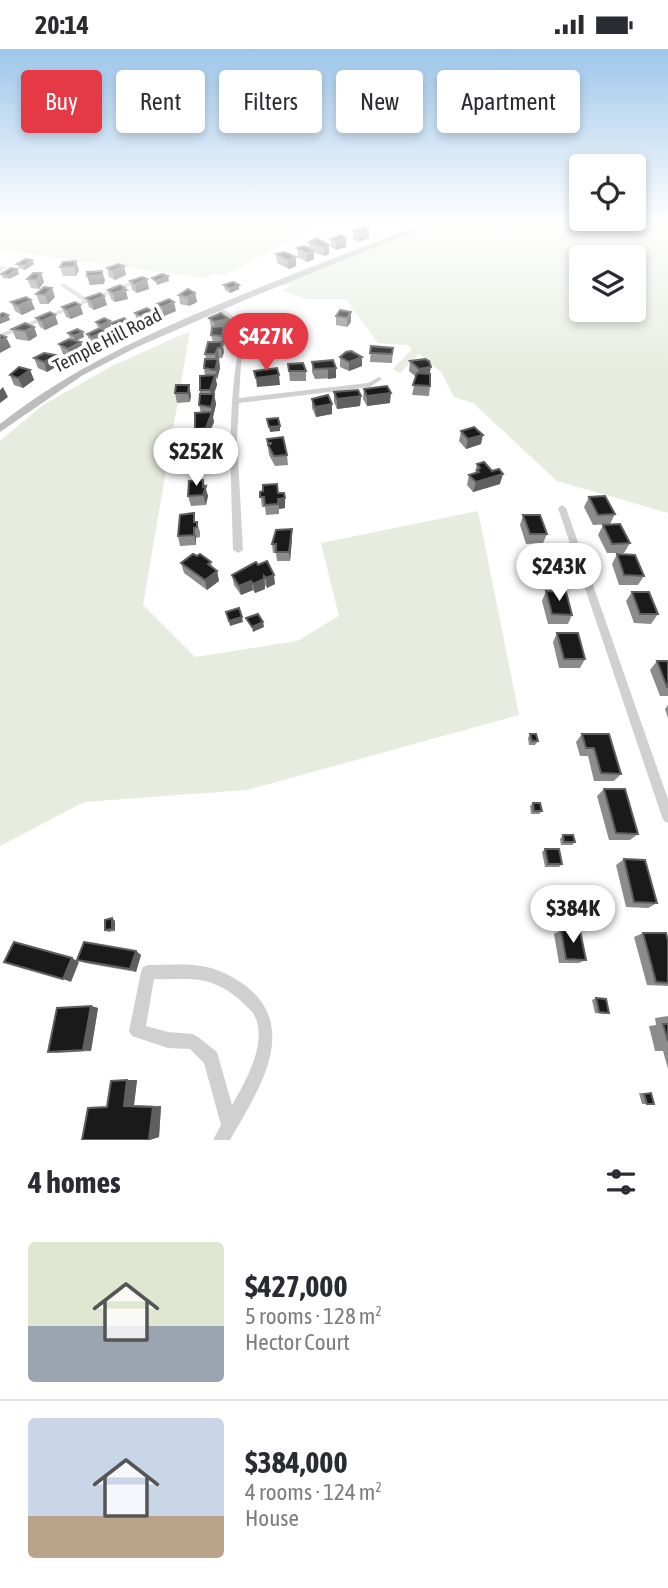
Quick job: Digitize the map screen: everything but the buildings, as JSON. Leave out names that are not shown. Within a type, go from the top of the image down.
[{"type":"main road","name":"Temple Hill Road","points":[[0,429],[43,394],[75,374],[218,307],[305,273]]},
{"type":"street","points":[[0,336],[142,279]]},
{"type":"street","points":[[63,285],[86,300]]},
{"type":"street","points":[[218,307],[237,322],[244,335],[238,364],[233,439],[237,550]]},
{"type":"street","points":[[236,401],[370,385],[379,379]]},
{"type":"street","points":[[562,508],[668,817]]},
{"type":"street","points":[[221,1140],[229,1125],[262,1058],[267,1031],[264,1012],[251,997],[211,975],[148,972],[137,1031],[168,1041],[193,1042],[211,1058],[229,1125]]},
{"type":"shaded area","points":[[167,273],[229,273],[204,278]]},
{"type":"shaded area","points":[[307,273],[569,273],[569,322],[646,322],[646,273],[668,273],[668,513],[557,481],[473,403],[454,397],[441,372],[419,354],[400,373],[393,369],[412,349],[407,345],[378,343],[346,299],[306,299],[282,291],[291,286],[281,285]]},
{"type":"shaded area","points":[[190,331],[143,605],[195,657],[297,641],[339,616],[321,543],[478,511],[519,715],[247,790],[84,802],[0,846],[0,441],[43,405],[112,366]]}]
